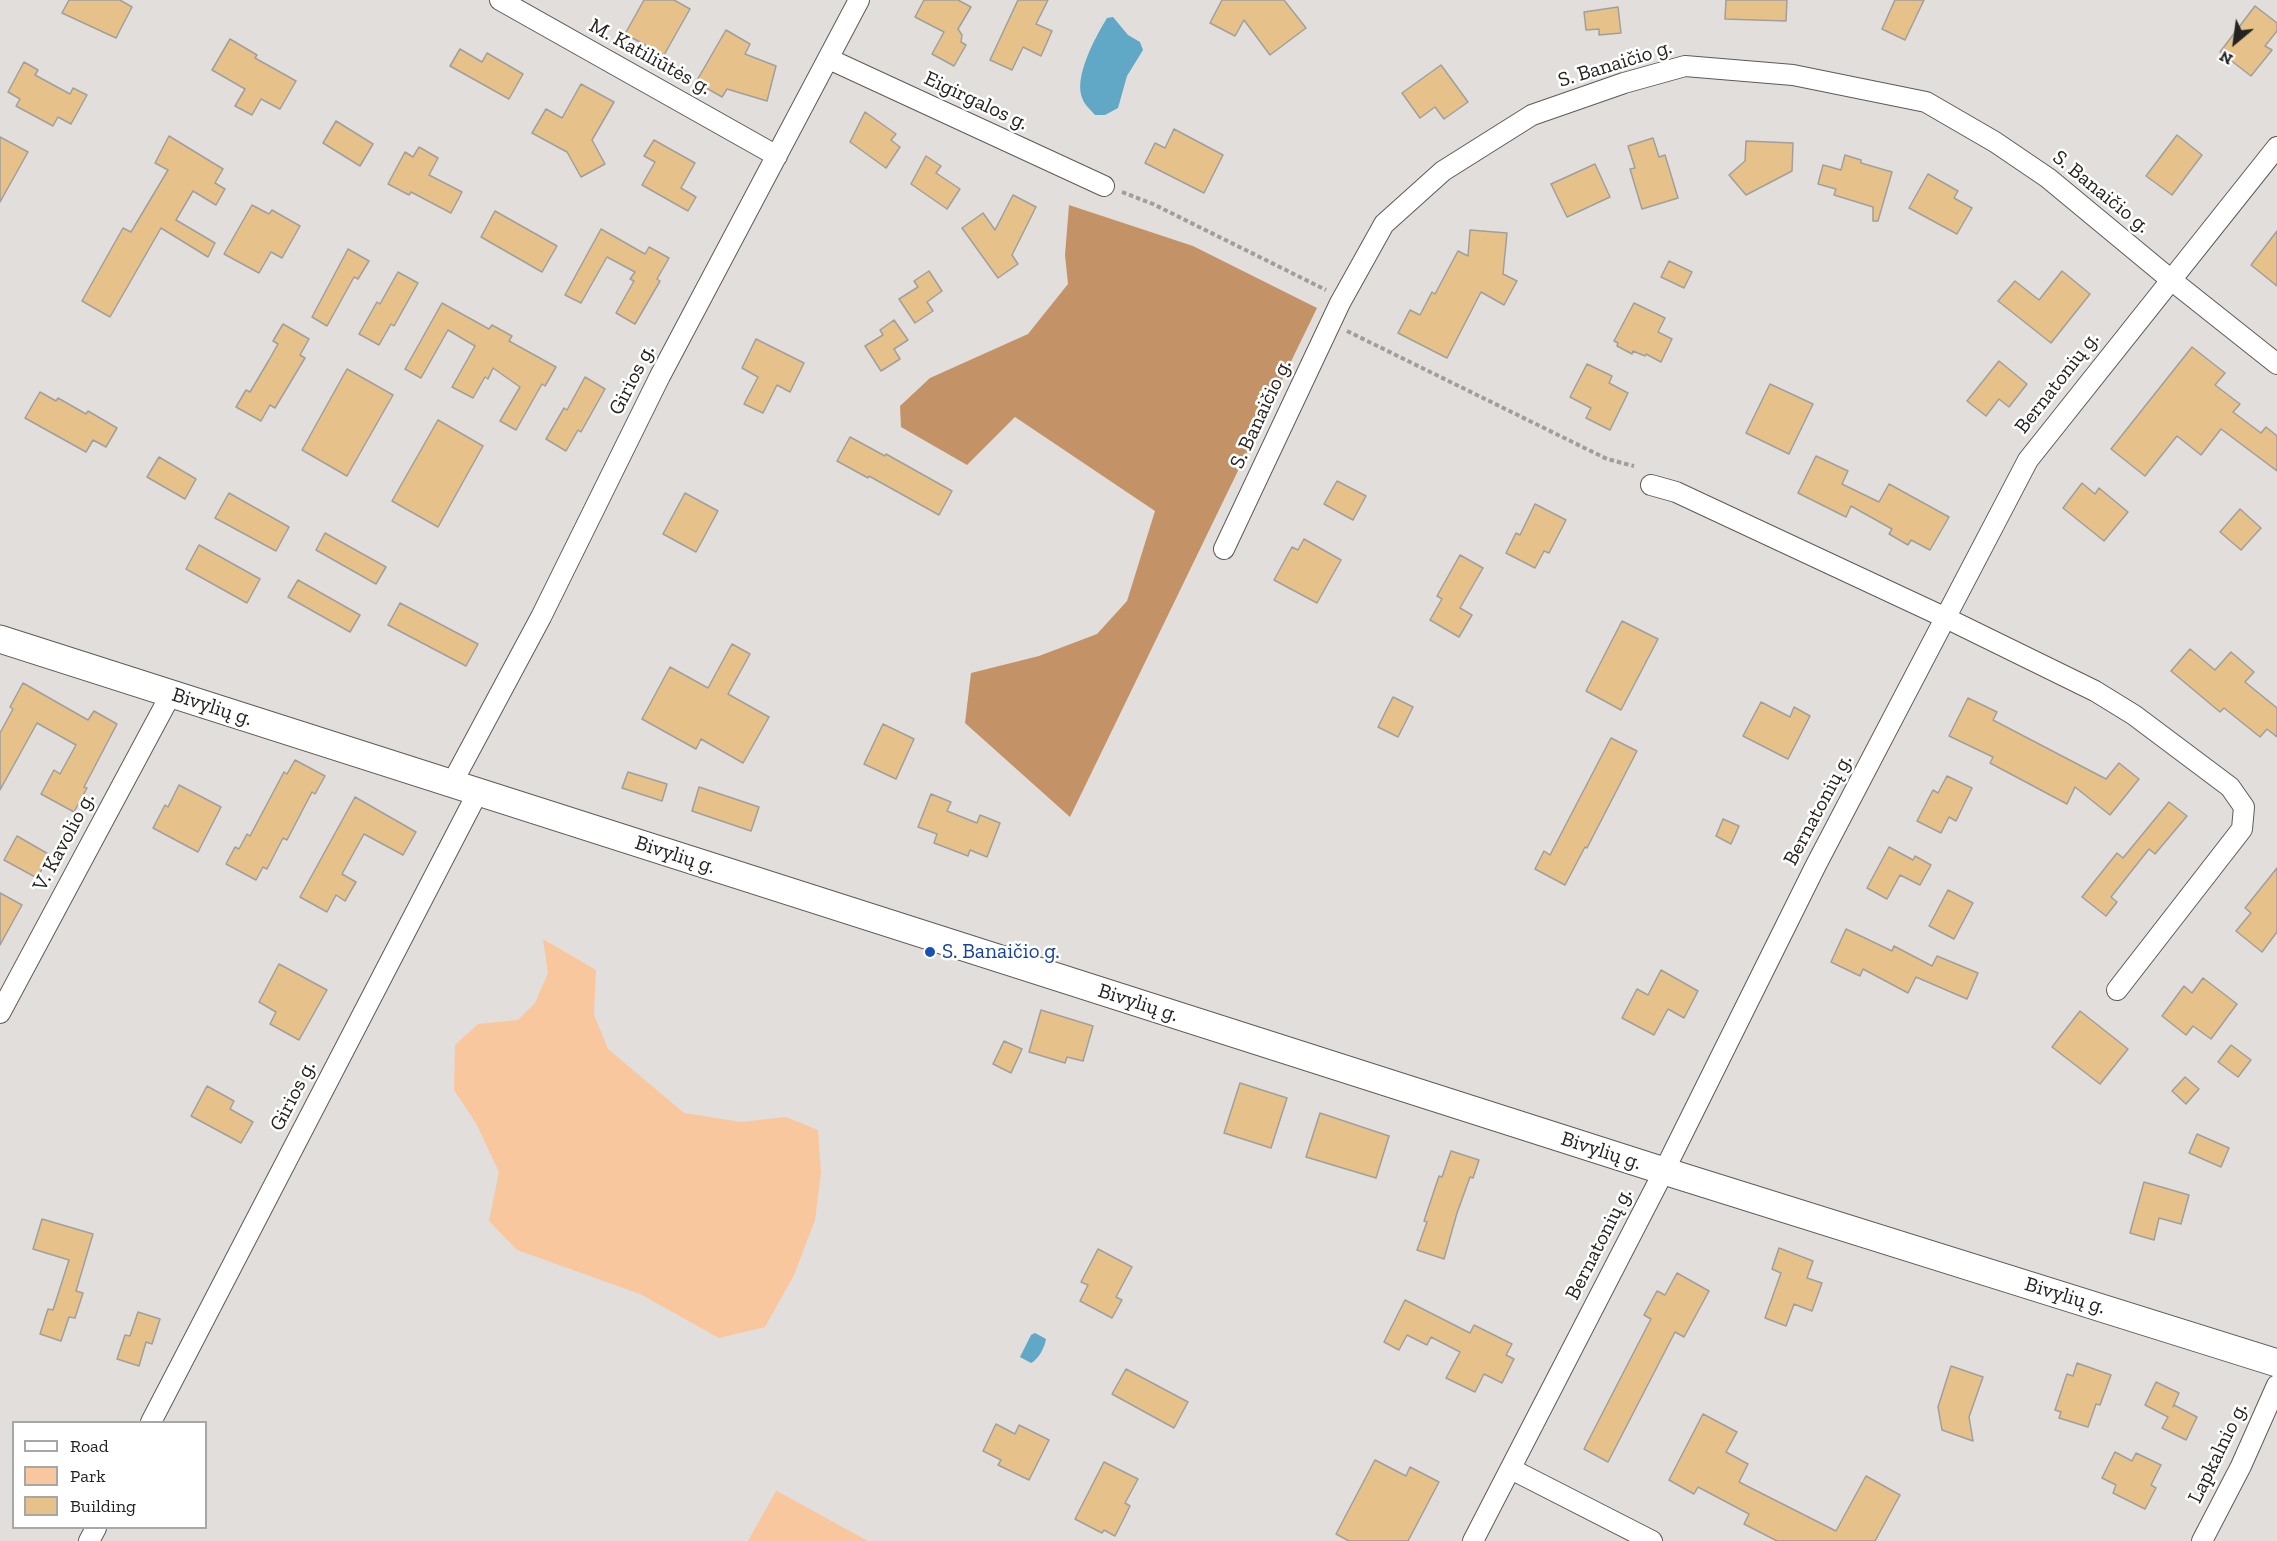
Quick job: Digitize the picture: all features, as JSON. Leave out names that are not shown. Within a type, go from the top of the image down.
[{"type":"street","name":"M. Katiliūtės g.","points":[[500,0],[777,156]]},
{"type":"street","name":"Girios g.","points":[[452,783],[541,617],[660,376],[859,0]]},
{"type":"street","name":"Eigirgalos g.","points":[[829,59],[1104,186]]},
{"type":"street","name":"S. Banaičio g.","points":[[1224,549],[1343,298],[1384,224],[1443,171],[1532,115],[1624,83],[1685,66],[1793,75],[1926,102],[1995,142],[2048,178],[2277,364]]},
{"type":"street","name":"Bernatonių g.","points":[[1473,1541],[1664,1171],[1816,865],[2028,460],[2277,147]]},
{"type":"street","points":[[1651,485],[1676,492],[1946,618],[2095,691],[2134,715],[2230,787],[2244,807],[2242,828],[2116,990]]},
{"type":"street","name":"Bivylių g.","points":[[0,639],[1664,1171],[2277,1363]]},
{"type":"street","name":"V. Kavolio g.","points":[[0,1013],[171,694]]},
{"type":"street","name":"Girios g.","points":[[152,1421],[478,792]]},
{"type":"street","name":"Lapkalnio g.","points":[[2202,1541],[2241,1466],[2277,1385]]},
{"type":"street","points":[[1511,1469],[1652,1541]]},
{"type":"path","points":[[1104,186],[1153,204],[1343,298]]},
{"type":"path","points":[[1331,323],[1607,459],[1634,466]]},
{"type":"green space","points":[[543,939],[596,970],[594,1015],[608,1049],[684,1113],[741,1122],[786,1117],[818,1130],[821,1173],[815,1220],[794,1275],[765,1327],[719,1338],[640,1294],[517,1250],[489,1221],[499,1172],[476,1123],[454,1090],[455,1045],[478,1024],[518,1020],[535,1003],[548,973]]},
{"type":"green space","points":[[777,1491],[868,1541],[748,1541]]},
{"type":"shaded area","points":[[1069,205],[1193,246],[1317,308],[1070,817],[965,723],[971,673],[1039,656],[1097,634],[1127,601],[1155,511],[1015,417],[967,465],[901,427],[900,406],[930,378],[1028,334],[1068,284],[1065,255]]},
{"type":"water","points":[[1113,17],[1128,35],[1140,42],[1143,50],[1127,76],[1118,108],[1105,115],[1095,115],[1083,100],[1080,91],[1083,70],[1097,35],[1107,18]]},
{"type":"water","points":[[1035,1333],[1046,1339],[1041,1353],[1031,1363],[1020,1357],[1031,1335]]},
{"type":"building","points":[[69,0],[120,0],[132,7],[116,38],[62,13]]},
{"type":"building","points":[[644,0],[674,0],[690,9],[664,55],[625,34]]},
{"type":"building","points":[[924,0],[958,0],[971,7],[958,29],[962,35],[961,42],[966,45],[954,66],[932,54],[944,32],[915,17]]},
{"type":"building","points":[[1018,0],[1048,0],[1036,24],[1052,31],[1041,56],[1023,47],[1012,70],[990,60]]},
{"type":"building","points":[[1222,0],[1284,0],[1306,28],[1270,55],[1244,20],[1235,36],[1210,23]]},
{"type":"building","points":[[1726,0],[1787,0],[1786,21],[1725,19]]},
{"type":"building","points":[[1895,0],[1924,0],[1905,40],[1882,29]]},
{"type":"building","points":[[2255,6],[2277,23],[2277,31],[2265,46],[2272,50],[2251,76],[2220,52]]},
{"type":"building","points":[[1618,7],[1621,33],[1599,35],[1599,29],[1586,30],[1584,12]]},
{"type":"building","points":[[726,30],[750,44],[745,54],[776,66],[767,101],[727,89],[722,97],[696,82]]},
{"type":"building","points":[[230,39],[257,55],[255,58],[296,81],[280,109],[261,99],[252,115],[235,106],[245,89],[212,70]]},
{"type":"building","points":[[460,49],[482,62],[487,53],[523,74],[509,99],[450,66]]},
{"type":"building","points":[[24,62],[38,70],[35,75],[70,94],[73,88],[87,95],[71,124],[58,117],[53,126],[16,106],[20,99],[8,92]]},
{"type":"building","points":[[1441,65],[1468,102],[1444,119],[1435,107],[1420,118],[1402,93]]},
{"type":"building","points":[[581,84],[614,102],[592,140],[605,164],[581,177],[567,152],[532,133],[546,109],[562,118]]},
{"type":"building","points":[[865,112],[896,134],[891,140],[900,147],[886,168],[850,142]]},
{"type":"building","points":[[336,121],[373,144],[360,166],[323,143]]},
{"type":"building","points":[[1174,129],[1223,155],[1204,193],[1145,163],[1155,143],[1165,148]]},
{"type":"building","points":[[2177,135],[2202,155],[2172,195],[2146,176]]},
{"type":"building","points":[[169,136],[223,169],[215,183],[225,189],[216,205],[193,191],[176,220],[215,243],[208,257],[161,228],[110,317],[82,301],[123,228],[131,232],[168,170],[155,163]]},
{"type":"building","points":[[0,137],[28,152],[0,202]]},
{"type":"building","points":[[1653,138],[1659,157],[1665,155],[1678,198],[1642,209],[1630,169],[1635,168],[1628,146]]},
{"type":"building","points":[[654,140],[695,163],[681,188],[696,197],[688,211],[642,185],[655,162],[644,156]]},
{"type":"building","points":[[1746,141],[1793,143],[1792,171],[1746,195],[1729,175],[1745,161]]},
{"type":"building","points":[[419,147],[438,158],[429,175],[462,192],[451,213],[411,192],[409,195],[388,184],[405,152],[413,157]]},
{"type":"building","points":[[1845,155],[1861,160],[1861,163],[1892,172],[1878,221],[1873,221],[1873,207],[1834,195],[1836,189],[1818,184],[1823,165],[1841,170]]},
{"type":"building","points":[[926,156],[941,166],[936,173],[960,189],[947,209],[911,184]]},
{"type":"building","points":[[1595,164],[1610,197],[1567,217],[1551,184]]},
{"type":"building","points":[[1928,174],[1958,191],[1954,198],[1972,208],[1957,234],[1909,208]]},
{"type":"building","points":[[1013,195],[1036,207],[1012,255],[1018,264],[998,278],[962,228],[983,213],[995,230]]},
{"type":"building","points":[[252,205],[269,214],[272,210],[300,226],[282,258],[271,252],[259,273],[224,254]]},
{"type":"building","points":[[495,211],[557,246],[542,272],[481,237]]},
{"type":"building","points":[[601,229],[645,254],[649,247],[669,258],[657,279],[660,281],[635,324],[616,313],[634,281],[630,279],[635,272],[607,257],[581,303],[565,295]]},
{"type":"building","points":[[1470,230],[1507,233],[1503,274],[1517,281],[1504,305],[1481,292],[1447,358],[1398,333],[1410,310],[1420,315],[1432,292],[1435,294],[1458,251],[1468,256]]},
{"type":"building","points":[[2277,231],[2277,286],[2251,265]]},
{"type":"building","points":[[348,249],[369,261],[358,279],[354,277],[327,326],[312,317]]},
{"type":"building","points":[[1669,261],[1692,272],[1684,288],[1661,277]]},
{"type":"building","points":[[929,271],[942,291],[927,302],[933,311],[915,323],[899,299],[918,287],[914,281]]},
{"type":"building","points":[[2062,271],[2090,294],[2051,343],[1998,301],[2015,281],[2039,300]]},
{"type":"building","points":[[398,272],[418,283],[394,326],[391,324],[379,345],[359,334],[377,302],[380,304]]},
{"type":"building","points":[[442,303],[489,329],[492,325],[512,336],[509,341],[556,367],[545,386],[542,384],[516,430],[500,421],[520,387],[493,368],[488,379],[485,377],[473,398],[452,387],[475,346],[448,330],[421,378],[405,369]]},
{"type":"building","points":[[1634,303],[1665,318],[1658,332],[1672,339],[1661,362],[1646,354],[1645,356],[1633,351],[1632,354],[1617,346],[1618,343],[1614,341]]},
{"type":"building","points":[[894,320],[908,340],[894,349],[900,359],[881,371],[865,346],[883,335],[880,330]]},
{"type":"building","points":[[283,324],[309,339],[300,355],[305,358],[275,408],[270,405],[261,421],[236,407],[246,390],[250,392],[269,360],[278,344],[273,341]]},
{"type":"building","points":[[756,339],[804,363],[790,392],[777,385],[763,413],[744,404],[758,377],[742,368]]},
{"type":"building","points":[[2192,347],[2225,373],[2215,385],[2240,404],[2233,412],[2261,433],[2266,427],[2277,436],[2277,471],[2221,429],[2201,455],[2177,436],[2145,476],[2111,449]]},
{"type":"building","points":[[1999,361],[2027,384],[2009,407],[1999,399],[1986,416],[1967,401]]},
{"type":"building","points":[[1587,364],[1612,376],[1609,383],[1628,393],[1610,430],[1586,418],[1591,408],[1570,397]]},
{"type":"building","points":[[347,369],[393,395],[347,476],[302,450]]},
{"type":"building","points":[[585,377],[605,389],[581,432],[578,430],[566,451],[546,439],[564,408],[567,410]]},
{"type":"building","points":[[1770,384],[1813,404],[1789,454],[1746,433]]},
{"type":"building","points":[[40,392],[56,401],[58,398],[86,414],[88,411],[117,428],[106,447],[93,440],[86,452],[25,418]]},
{"type":"building","points":[[438,420],[483,446],[438,527],[392,501]]},
{"type":"building","points":[[850,437],[885,456],[886,454],[952,491],[939,515],[837,461]]},
{"type":"building","points":[[1816,456],[1848,471],[1842,484],[1879,502],[1889,484],[1949,517],[1930,550],[1911,540],[1908,545],[1889,534],[1892,529],[1851,506],[1846,517],[1798,493]]},
{"type":"building","points":[[159,457],[196,479],[185,499],[147,477]]},
{"type":"building","points":[[1337,481],[1366,496],[1353,520],[1324,504]]},
{"type":"building","points":[[2082,483],[2095,494],[2099,488],[2128,512],[2104,541],[2063,508]]},
{"type":"building","points":[[229,493],[289,527],[276,551],[215,518]]},
{"type":"building","points":[[685,493],[718,511],[696,552],[663,534]]},
{"type":"building","points":[[1535,504],[1566,520],[1549,553],[1544,551],[1535,568],[1506,553],[1516,533],[1520,535]]},
{"type":"building","points":[[2240,509],[2261,528],[2241,550],[2220,532]]},
{"type":"building","points":[[325,533],[386,567],[376,584],[316,550]]},
{"type":"building","points":[[1304,539],[1341,560],[1317,603],[1274,580],[1292,547],[1298,550]]},
{"type":"building","points":[[199,545],[260,579],[247,603],[186,569]]},
{"type":"building","points":[[1460,555],[1483,568],[1460,608],[1472,615],[1459,637],[1430,620],[1442,599],[1437,596]]},
{"type":"building","points":[[298,580],[360,615],[350,632],[288,597]]},
{"type":"building","points":[[400,603],[478,644],[466,666],[388,625]]},
{"type":"building","points":[[1622,621],[1658,639],[1621,710],[1586,691]]},
{"type":"building","points":[[732,644],[750,654],[728,694],[769,717],[743,763],[701,739],[696,749],[642,719],[670,667],[708,688]]},
{"type":"building","points":[[2190,649],[2215,670],[2231,652],[2254,672],[2245,682],[2277,708],[2277,737],[2267,729],[2260,737],[2224,708],[2220,712],[2171,671]]},
{"type":"building","points":[[23,683],[88,720],[94,711],[117,724],[84,787],[87,788],[74,812],[41,794],[54,770],[60,774],[76,745],[37,723],[0,790],[0,733]]},
{"type":"building","points":[[1393,697],[1413,707],[1398,737],[1378,727]]},
{"type":"building","points":[[1968,698],[1997,712],[1993,720],[2106,779],[2119,763],[2139,779],[2110,815],[2075,787],[2067,804],[1990,763],[1993,757],[1949,736]]},
{"type":"building","points":[[1761,702],[1790,717],[1794,707],[1810,716],[1788,759],[1743,736]]},
{"type":"building","points":[[883,724],[914,739],[896,779],[864,764]]},
{"type":"building","points":[[1611,738],[1637,751],[1587,848],[1585,847],[1565,885],[1535,869],[1544,851],[1550,855]]},
{"type":"building","points":[[295,760],[325,776],[315,794],[312,792],[287,840],[283,838],[267,869],[263,867],[256,880],[226,864],[235,847],[239,849],[247,834],[250,836],[284,772],[287,774]]},
{"type":"building","points":[[628,772],[667,784],[662,801],[622,788]]},
{"type":"building","points":[[1947,776],[1972,788],[1956,821],[1949,817],[1941,833],[1917,821],[1933,790],[1938,793]]},
{"type":"building","points":[[179,785],[221,807],[198,852],[153,828],[165,805],[168,807]]},
{"type":"building","points":[[699,787],[759,807],[751,831],[692,811]]},
{"type":"building","points":[[931,794],[951,802],[947,811],[977,823],[980,815],[1000,823],[987,857],[970,850],[968,856],[934,843],[937,834],[918,827]]},
{"type":"building","points":[[355,797],[416,832],[403,855],[364,834],[342,874],[356,882],[345,901],[336,895],[327,912],[300,897]]},
{"type":"building","points":[[2169,802],[2187,816],[2155,854],[2149,849],[2111,897],[2117,902],[2106,916],[2082,897],[2117,853],[2123,858]]},
{"type":"building","points":[[1723,819],[1739,826],[1731,844],[1716,836]]},
{"type":"building","points":[[17,836],[50,855],[37,878],[4,860]]},
{"type":"building","points":[[1889,847],[1913,860],[1915,856],[1931,865],[1920,885],[1900,875],[1887,899],[1867,888]]},
{"type":"building","points":[[2277,868],[2277,932],[2262,952],[2236,931],[2251,913],[2245,908]]},
{"type":"building","points":[[1948,890],[1973,903],[1954,939],[1929,926]]},
{"type":"building","points":[[0,893],[22,905],[0,945]]},
{"type":"building","points":[[1846,929],[1892,951],[1894,946],[1932,966],[1937,956],[1978,973],[1967,999],[1916,977],[1908,993],[1863,969],[1860,976],[1831,962]]},
{"type":"building","points":[[279,964],[327,990],[299,1040],[270,1024],[276,1012],[259,1002]]},
{"type":"building","points":[[1661,970],[1698,991],[1684,1018],[1668,1009],[1654,1035],[1622,1018],[1637,989],[1648,995]]},
{"type":"building","points":[[2203,978],[2237,1004],[2211,1039],[2193,1026],[2186,1035],[2162,1016],[2184,986],[2192,993]]},
{"type":"building","points":[[1041,1010],[1093,1026],[1083,1061],[1067,1057],[1065,1063],[1029,1052]]},
{"type":"building","points":[[2080,1011],[2128,1049],[2100,1084],[2052,1047]]},
{"type":"building","points":[[1004,1041],[1022,1049],[1011,1073],[993,1064]]},
{"type":"building","points":[[2231,1045],[2251,1060],[2238,1077],[2218,1062]]},
{"type":"building","points":[[2185,1077],[2199,1089],[2186,1104],[2172,1091]]},
{"type":"building","points":[[1240,1083],[1287,1098],[1271,1148],[1224,1133]]},
{"type":"building","points":[[207,1086],[234,1101],[230,1109],[253,1122],[241,1143],[191,1116]]},
{"type":"building","points":[[1320,1113],[1389,1136],[1376,1178],[1306,1157]]},
{"type":"building","points":[[2197,1134],[2229,1148],[2221,1167],[2189,1153]]},
{"type":"building","points":[[1451,1151],[1479,1160],[1457,1213],[1444,1259],[1417,1250],[1439,1176],[1442,1177]]},
{"type":"building","points":[[2144,1182],[2189,1195],[2181,1224],[2159,1218],[2154,1240],[2130,1233]]},
{"type":"building","points":[[42,1219],[93,1234],[76,1291],[83,1293],[75,1318],[69,1317],[61,1341],[40,1334],[48,1309],[53,1310],[69,1260],[33,1249]]},
{"type":"building","points":[[1779,1248],[1813,1261],[1807,1278],[1822,1283],[1812,1311],[1794,1304],[1786,1326],[1765,1318],[1781,1273],[1772,1269]]},
{"type":"building","points":[[1098,1249],[1132,1267],[1116,1297],[1122,1300],[1112,1318],[1080,1301],[1088,1285],[1081,1282]]},
{"type":"building","points":[[1677,1273],[1709,1291],[1684,1337],[1675,1332],[1608,1462],[1584,1449],[1651,1319],[1644,1315],[1657,1291],[1665,1295]]},
{"type":"building","points":[[1405,1300],[1470,1333],[1474,1325],[1512,1344],[1506,1355],[1514,1359],[1502,1383],[1484,1374],[1475,1392],[1446,1378],[1460,1352],[1431,1337],[1427,1345],[1407,1335],[1399,1350],[1384,1342]]},
{"type":"building","points":[[138,1312],[160,1319],[152,1344],[146,1342],[139,1366],[117,1359],[125,1335],[130,1336]]},
{"type":"building","points":[[2077,1363],[2111,1375],[2100,1405],[2096,1404],[2088,1427],[2059,1418],[2061,1412],[2055,1410],[2067,1374],[2073,1376]]},
{"type":"building","points":[[1951,1366],[1983,1377],[1969,1417],[1973,1441],[1942,1430],[1938,1407]]},
{"type":"building","points":[[1126,1369],[1188,1402],[1174,1428],[1112,1394]]},
{"type":"building","points":[[2156,1382],[2179,1393],[2173,1407],[2174,1405],[2197,1417],[2186,1440],[2162,1428],[2168,1417],[2145,1405]]},
{"type":"building","points":[[1703,1414],[1737,1432],[1726,1452],[1748,1464],[1739,1482],[1836,1531],[1866,1476],[1900,1495],[1875,1541],[1777,1541],[1744,1524],[1749,1514],[1698,1487],[1694,1494],[1669,1480]]},
{"type":"building","points":[[996,1424],[1015,1434],[1019,1425],[1049,1440],[1029,1480],[998,1465],[1001,1460],[983,1451]]},
{"type":"building","points":[[2115,1452],[2132,1461],[2136,1453],[2161,1465],[2151,1485],[2156,1488],[2145,1509],[2113,1493],[2116,1485],[2102,1478]]},
{"type":"building","points":[[1375,1460],[1406,1476],[1410,1467],[1439,1482],[1408,1541],[1349,1541],[1336,1534]]},
{"type":"building","points":[[1104,1462],[1138,1479],[1125,1503],[1130,1506],[1115,1536],[1104,1530],[1102,1533],[1075,1519]]},
{"type":"place","name":"S. Banaičio g.","points":[[930,952]]}]
